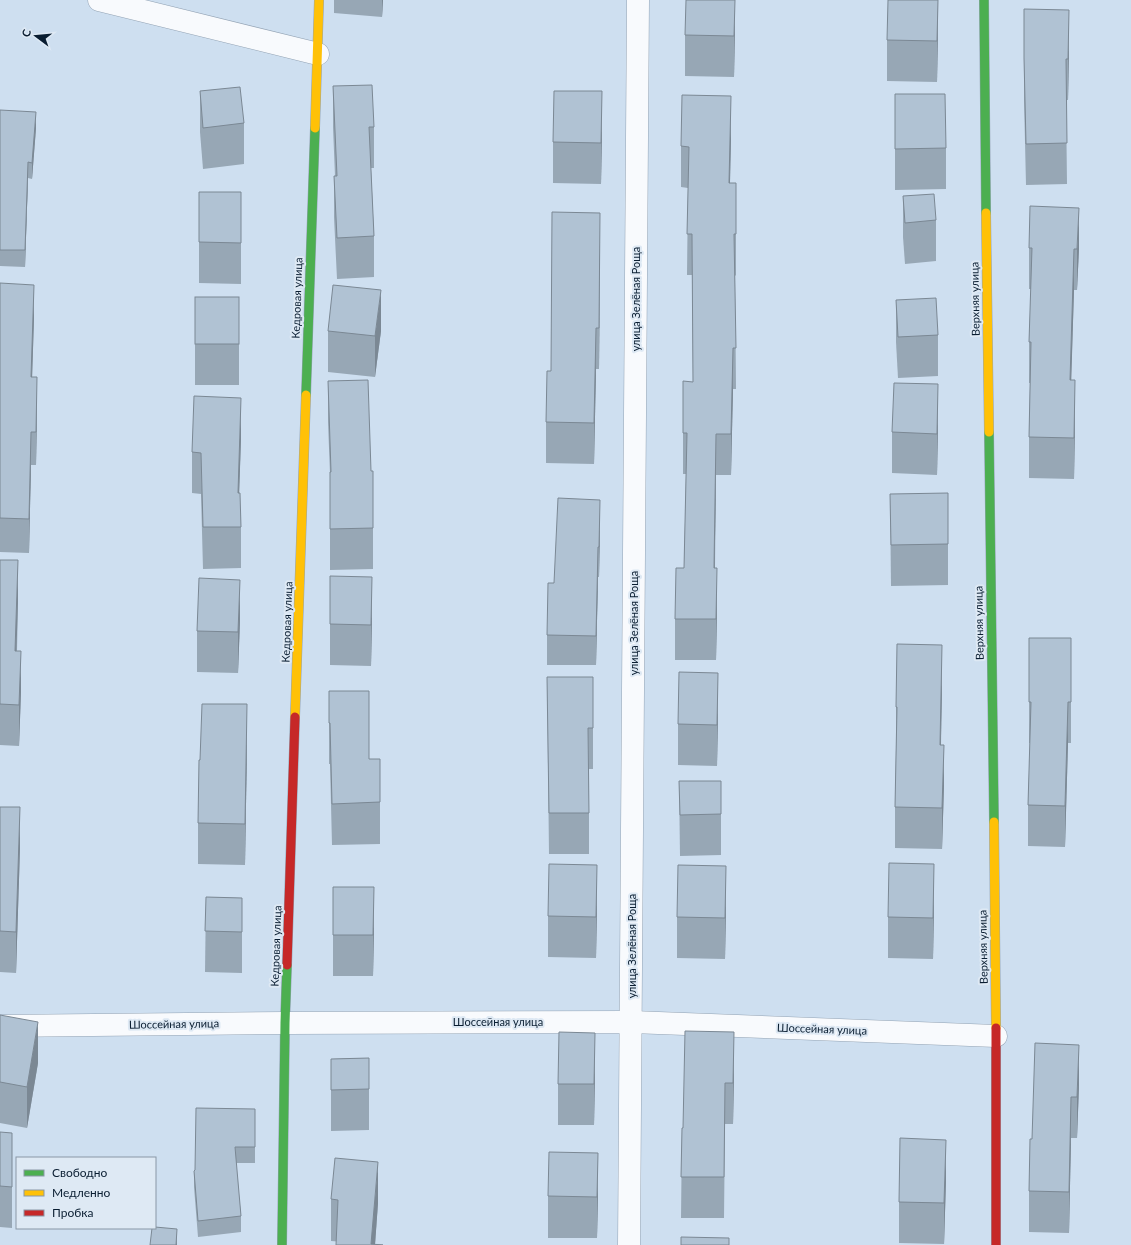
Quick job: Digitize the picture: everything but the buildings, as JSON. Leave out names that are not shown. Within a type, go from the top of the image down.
[{"type":"street","points":[[99,0],[318,54]]},
{"type":"street","name":"Кедровая улица","points":[[282,1245],[285,1023],[319,0]]},
{"type":"street","name":"улица Зелёная Роща","points":[[630,1245],[638,0]]},
{"type":"street","name":"Верхняя улица","points":[[984,0],[996,1036],[996,1245]]},
{"type":"street","name":"Шоссейная улица","points":[[0,1026],[632,1022],[996,1036]]},
{"type":"traffic: fast","points":[[984,0],[986,213]]},
{"type":"traffic: fast","points":[[306,395],[315,128]]},
{"type":"traffic: fast","points":[[989,432],[994,822]]},
{"type":"traffic: fast","points":[[282,1245],[287,965]]},
{"type":"traffic: slow","points":[[315,128],[319,0]]},
{"type":"traffic: slow","points":[[986,213],[989,432]]},
{"type":"traffic: slow","points":[[295,717],[306,395]]},
{"type":"traffic: slow","points":[[994,822],[996,1028]]},
{"type":"traffic: jam","points":[[287,965],[295,717]]},
{"type":"traffic: jam","points":[[996,1028],[996,1245]]}]
